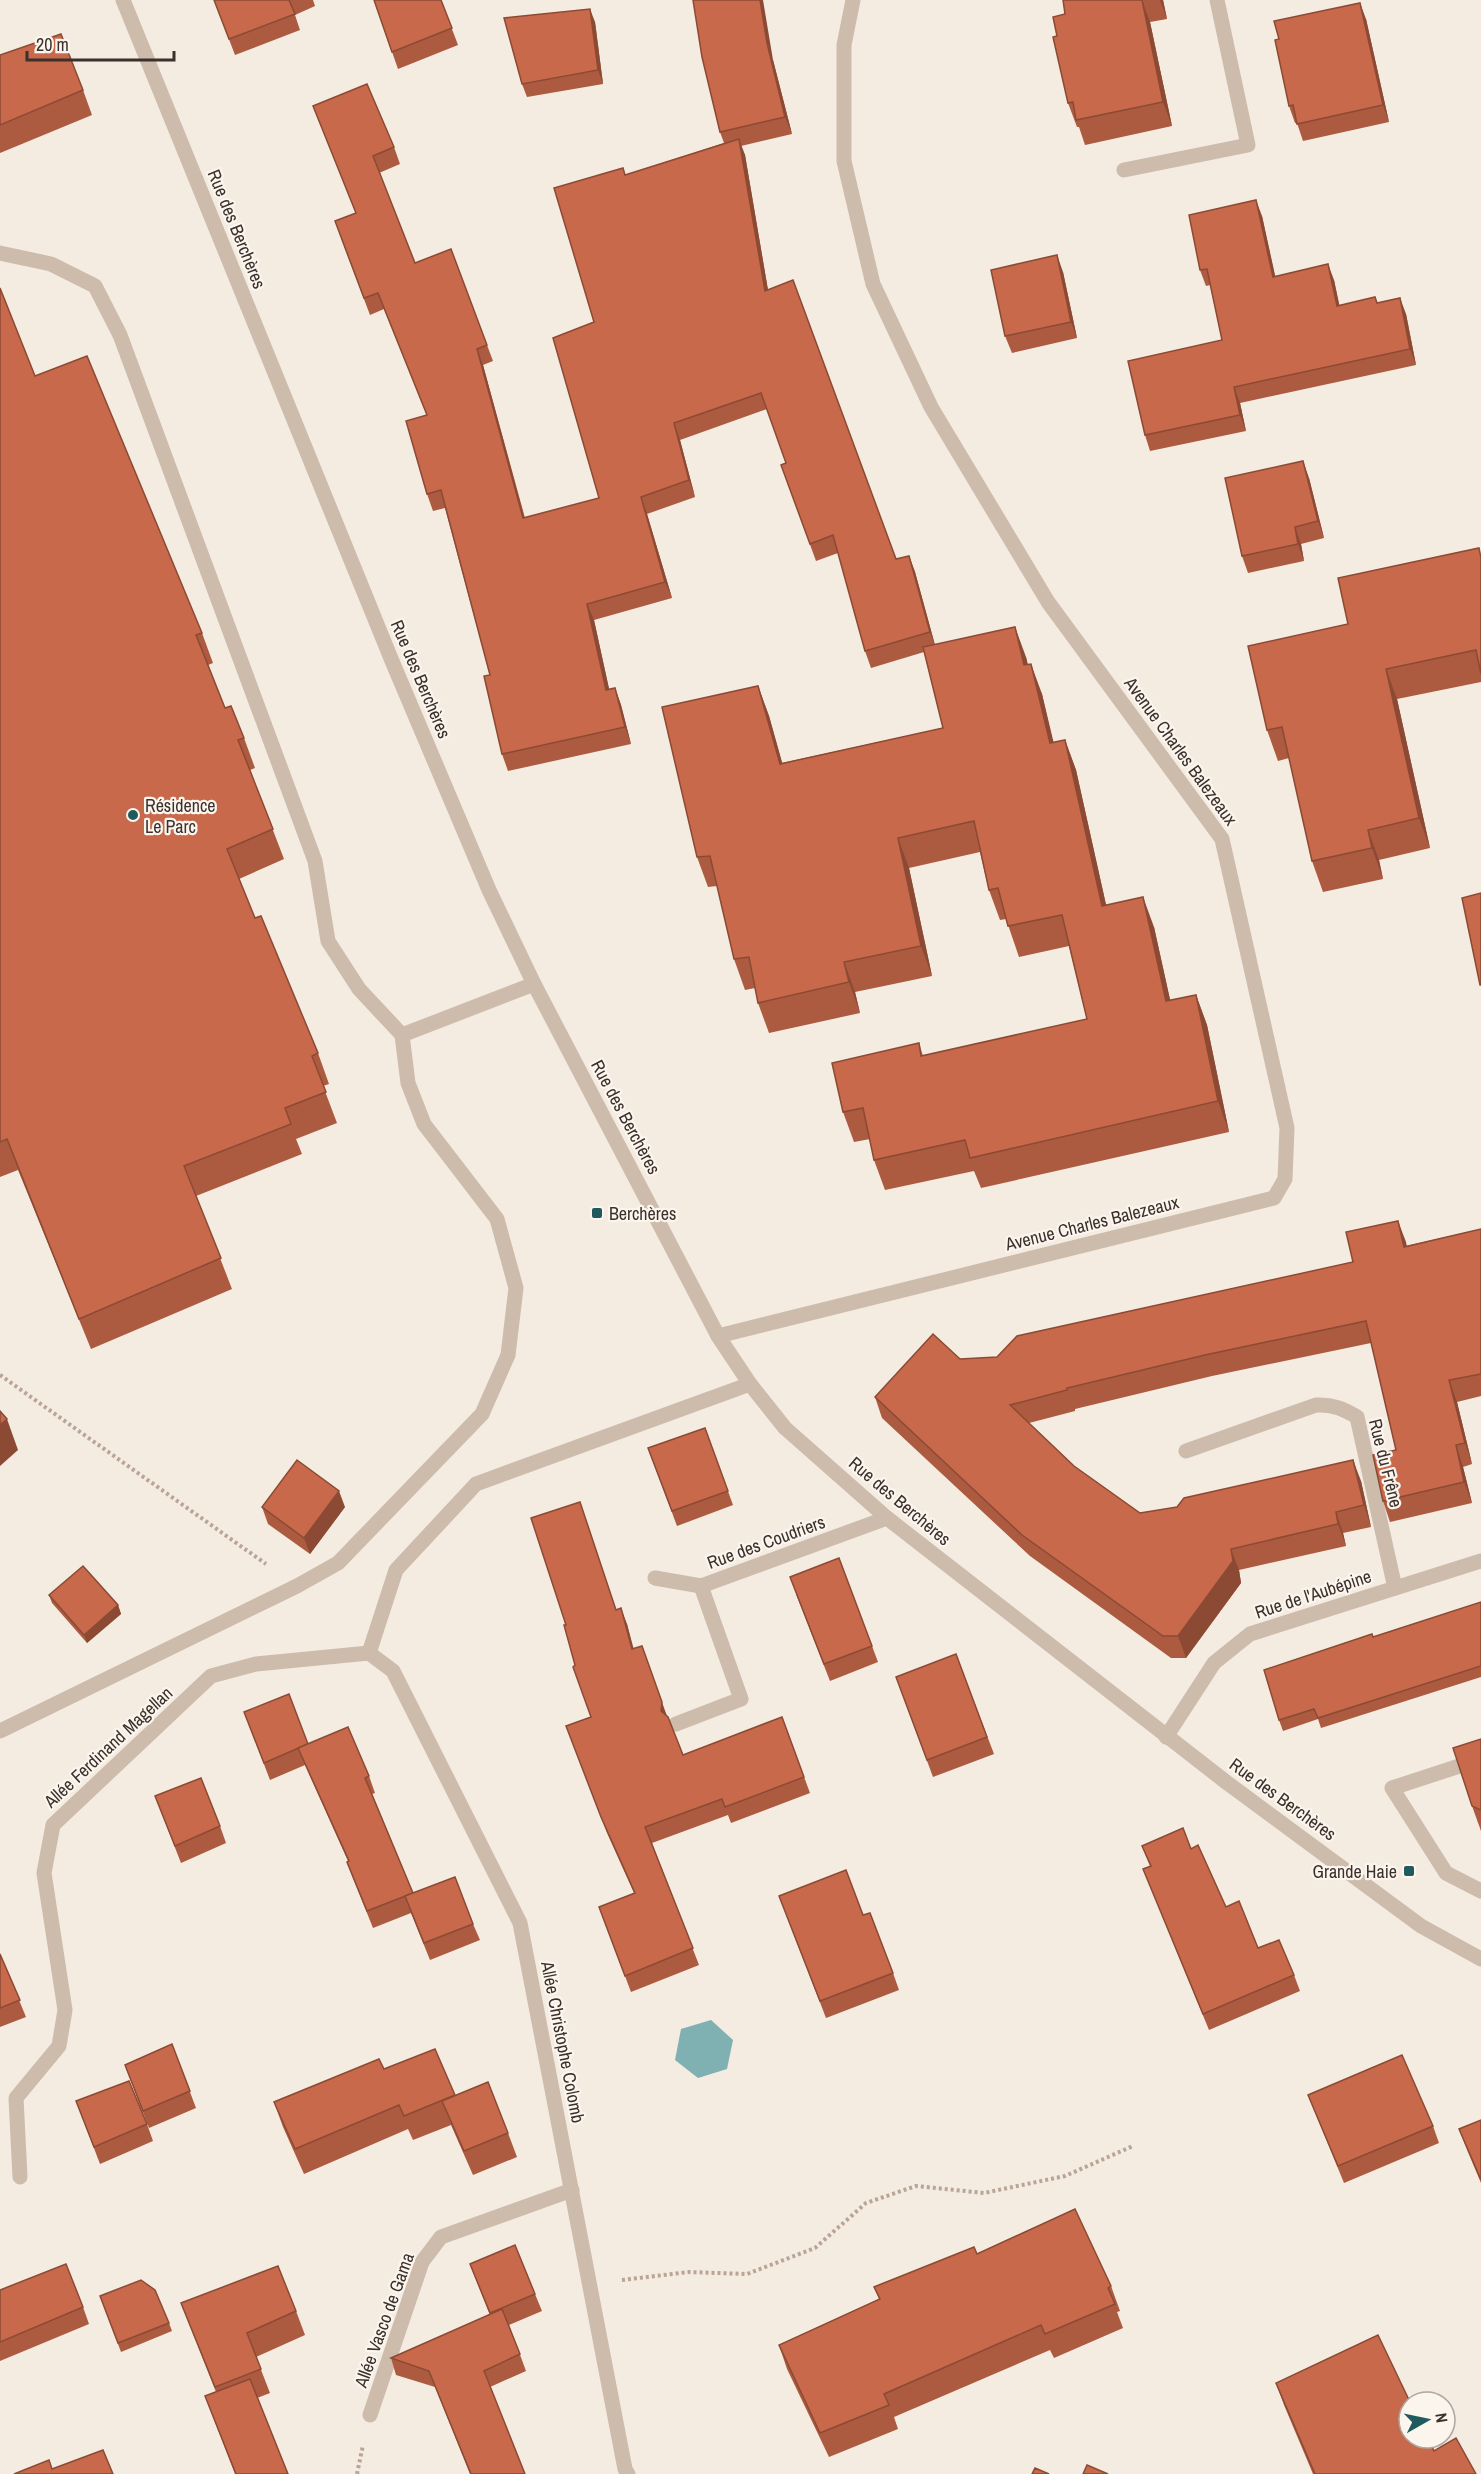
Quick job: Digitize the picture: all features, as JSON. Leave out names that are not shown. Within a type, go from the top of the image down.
[{"type":"street","name":"Rue des Berchères","points":[[123,0],[392,661],[489,890],[534,984],[718,1336],[750,1384],[785,1428],[887,1518],[1166,1737],[1421,1926],[1481,1959]]},
{"type":"street","name":"Avenue Charles Balezeaux","points":[[718,1336],[1274,1198],[1285,1179],[1287,1128],[1222,839],[1048,602],[931,407],[873,284],[844,160],[844,45],[853,0]]},
{"type":"street","points":[[1124,170],[1248,145],[1217,0]]},
{"type":"street","points":[[0,253],[51,264],[95,286],[115,325],[315,861],[328,941],[359,989],[402,1035],[408,1083],[424,1124],[497,1219],[516,1288],[508,1355],[482,1414],[338,1563],[297,1586],[0,1731]]},
{"type":"street","points":[[402,1035],[534,984]]},
{"type":"street","points":[[369,1653],[396,1570],[476,1484],[750,1384]]},
{"type":"street","name":"Rue du Frêne","points":[[1186,1451],[1316,1405],[1329,1405],[1357,1417],[1395,1588]]},
{"type":"street","name":"Rue des Coudriers","points":[[676,1724],[741,1699],[701,1586],[887,1518]]},
{"type":"street","name":"Rue de l'Aubépine","points":[[1166,1737],[1214,1663],[1250,1634],[1481,1562]]},
{"type":"street","points":[[655,1578],[701,1586]]},
{"type":"street","name":"Allée Ferdinand Magellan","points":[[20,2177],[16,2098],[60,2046],[65,2010],[44,1873],[53,1825],[211,1676],[256,1664],[369,1653]]},
{"type":"street","name":"Allée Christophe Colomb","points":[[369,1653],[393,1671],[520,1923],[625,2469],[628,2474]]},
{"type":"street","points":[[1481,1759],[1392,1788],[1446,1873],[1481,1891]]},
{"type":"street","name":"Allée Vasco de Gama","points":[[370,2415],[422,2262],[441,2237],[572,2190]]},
{"type":"path","points":[[0,1375],[297,1586]]},
{"type":"path","points":[[590,2284],[688,2272],[747,2274],[815,2248],[866,2203],[916,2186],[984,2193],[1065,2176],[1133,2146]]},
{"type":"water","points":[[711,2020],[733,2040],[727,2069],[698,2078],[675,2060],[681,2029]]},
{"type":"building","points":[[214,0],[289,0],[295,14],[229,39]]},
{"type":"building","points":[[374,0],[441,0],[452,28],[392,52]]},
{"type":"building","points":[[693,0],[760,0],[767,43],[785,117],[720,132],[702,57]]},
{"type":"building","points":[[1063,0],[1142,0],[1163,102],[1076,120],[1073,102],[1068,103],[1053,37],[1057,36],[1053,17],[1065,14]]},
{"type":"building","points":[[1360,3],[1383,105],[1297,124],[1293,105],[1289,106],[1275,40],[1279,39],[1274,21]]},
{"type":"building","points":[[590,9],[598,70],[522,84],[504,18]]},
{"type":"building","points":[[61,34],[83,90],[0,125],[0,55]]},
{"type":"building","points":[[367,84],[394,147],[373,156],[415,263],[451,249],[487,345],[477,349],[523,518],[599,498],[553,338],[594,322],[554,188],[623,168],[625,175],[739,139],[765,291],[793,280],[896,559],[909,556],[930,632],[865,651],[833,535],[810,544],[781,465],[786,463],[761,393],[674,423],[689,480],[641,497],[665,582],[587,604],[606,690],[615,688],[625,727],[502,754],[484,676],[490,675],[441,490],[427,494],[406,421],[427,415],[378,293],[364,298],[335,221],[356,213],[313,106]]},
{"type":"building","points":[[1256,200],[1273,277],[1328,264],[1337,306],[1375,297],[1377,303],[1400,298],[1410,349],[1234,387],[1240,415],[1145,435],[1128,361],[1222,340],[1207,269],[1200,270],[1189,215]]},
{"type":"building","points":[[1057,255],[1071,322],[1005,336],[991,270]]},
{"type":"building","name":"Résidence Le Parc","points":[[0,288],[35,376],[87,356],[202,633],[196,635],[225,708],[231,706],[244,738],[238,740],[273,829],[227,849],[255,918],[261,916],[318,1053],[312,1056],[326,1092],[285,1108],[291,1124],[184,1166],[221,1258],[79,1319],[7,1139],[0,1142]]},
{"type":"building","points":[[1303,461],[1318,521],[1295,527],[1298,544],[1242,556],[1225,478]]},
{"type":"building","points":[[1479,548],[1481,558],[1481,674],[1476,650],[1386,669],[1419,818],[1368,830],[1372,848],[1312,861],[1282,727],[1267,730],[1248,646],[1348,624],[1338,578]]},
{"type":"building","points":[[1015,627],[1024,665],[1031,664],[1050,743],[1065,740],[1102,906],[1143,897],[1166,1001],[1196,995],[1218,1101],[970,1158],[965,1140],[874,1160],[863,1108],[843,1112],[832,1063],[919,1043],[921,1056],[1087,1019],[1062,915],[1008,926],[998,888],[989,890],[974,821],[898,838],[921,946],[844,962],[849,982],[758,1003],[749,957],[734,959],[710,856],[697,857],[662,707],[758,686],[780,764],[943,728],[923,647]]},
{"type":"building","points":[[1481,893],[1481,985],[1480,985],[1462,898]]},
{"type":"building","points":[[1398,1221],[1404,1247],[1481,1229],[1481,1374],[1449,1380],[1465,1443],[1456,1445],[1464,1482],[1383,1501],[1373,1455],[1396,1450],[1366,1321],[1205,1355],[1067,1388],[1067,1390],[1010,1405],[1074,1466],[1140,1513],[1177,1507],[1184,1498],[1353,1460],[1364,1505],[1336,1512],[1338,1524],[1231,1549],[1233,1561],[1178,1636],[1163,1636],[1022,1535],[875,1397],[933,1334],[960,1359],[997,1357],[1017,1336],[1353,1262],[1346,1232]]},
{"type":"building","points":[[0,1411],[7,1419],[0,1425]]},
{"type":"building","points":[[705,1428],[728,1491],[672,1511],[648,1448]]},
{"type":"building","points":[[297,1460],[339,1491],[304,1538],[262,1507]]},
{"type":"building","points":[[580,1502],[616,1610],[621,1608],[632,1649],[642,1646],[662,1702],[661,1711],[668,1717],[683,1755],[782,1717],[804,1777],[725,1807],[722,1799],[645,1827],[693,1948],[625,1976],[599,1907],[635,1893],[601,1817],[566,1726],[591,1717],[573,1667],[575,1665],[564,1625],[566,1625],[531,1518]]},
{"type":"building","points":[[839,1558],[872,1646],[824,1664],[790,1577]]},
{"type":"building","points":[[83,1566],[118,1605],[84,1635],[49,1595]]},
{"type":"building","points":[[1481,1602],[1481,1666],[1318,1718],[1314,1709],[1279,1720],[1264,1670],[1372,1634],[1373,1637]]},
{"type":"building","points":[[956,1654],[987,1737],[927,1760],[896,1677]]},
{"type":"building","points":[[289,1694],[308,1744],[264,1763],[244,1712]]},
{"type":"building","points":[[348,1727],[369,1776],[365,1778],[413,1893],[367,1911],[347,1862],[349,1861],[298,1748]]},
{"type":"building","points":[[1481,1739],[1481,1810],[1472,1806],[1453,1748]]},
{"type":"building","points":[[201,1778],[220,1826],[175,1846],[155,1796]]},
{"type":"building","points":[[1183,1828],[1191,1849],[1198,1845],[1226,1907],[1239,1901],[1258,1948],[1279,1940],[1294,1975],[1203,2014],[1143,1869],[1151,1866],[1142,1846]]},
{"type":"building","points":[[846,1870],[863,1915],[870,1913],[893,1973],[820,2001],[779,1896]]},
{"type":"building","points":[[455,1877],[473,1924],[424,1943],[405,1896]]},
{"type":"building","points":[[0,1954],[20,2000],[0,2008]]},
{"type":"building","points":[[172,2044],[190,2091],[143,2111],[125,2065]]},
{"type":"building","points":[[435,2049],[455,2095],[404,2116],[399,2105],[295,2149],[274,2102],[379,2059],[384,2069]]},
{"type":"building","points":[[1402,2055],[1433,2126],[1338,2166],[1308,2095]]},
{"type":"building","points":[[129,2081],[147,2124],[94,2147],[76,2101]]},
{"type":"building","points":[[488,2082],[508,2133],[464,2151],[442,2101]]},
{"type":"building","points":[[1481,2120],[1481,2180],[1459,2129]]},
{"type":"building","points":[[1075,2209],[1111,2286],[1108,2288],[1115,2304],[1045,2334],[1041,2325],[884,2394],[889,2405],[820,2433],[779,2345],[880,2299],[874,2287],[974,2247],[977,2254]]},
{"type":"building","points":[[515,2245],[535,2294],[490,2313],[470,2264]]},
{"type":"building","points":[[66,2264],[83,2307],[0,2342],[0,2290]]},
{"type":"building","points":[[278,2266],[296,2311],[247,2333],[261,2369],[215,2387],[181,2303]]},
{"type":"building","points":[[141,2280],[155,2290],[169,2323],[118,2343],[100,2296]]},
{"type":"building","points":[[502,2309],[520,2354],[484,2371],[525,2474],[471,2474],[429,2371],[391,2358]]},
{"type":"building","points":[[1378,2335],[1404,2390],[1397,2390],[1397,2450],[1457,2450],[1457,2440],[1476,2474],[1315,2474],[1276,2383]]},
{"type":"building","points":[[250,2379],[288,2474],[236,2474],[205,2396]]},
{"type":"building","points":[[103,2450],[113,2474],[14,2474],[49,2460],[52,2469]]},
{"type":"building","points":[[1087,2465],[1108,2474],[1083,2474]]},
{"type":"building","points":[[1035,2468],[1049,2474],[1032,2474]]},
{"type":"place","name":"Résidence Le Parc","points":[[133,815]]},
{"type":"place","name":"Berchères","points":[[597,1213]]},
{"type":"place","name":"Grande Haie","points":[[1409,1871]]}]
